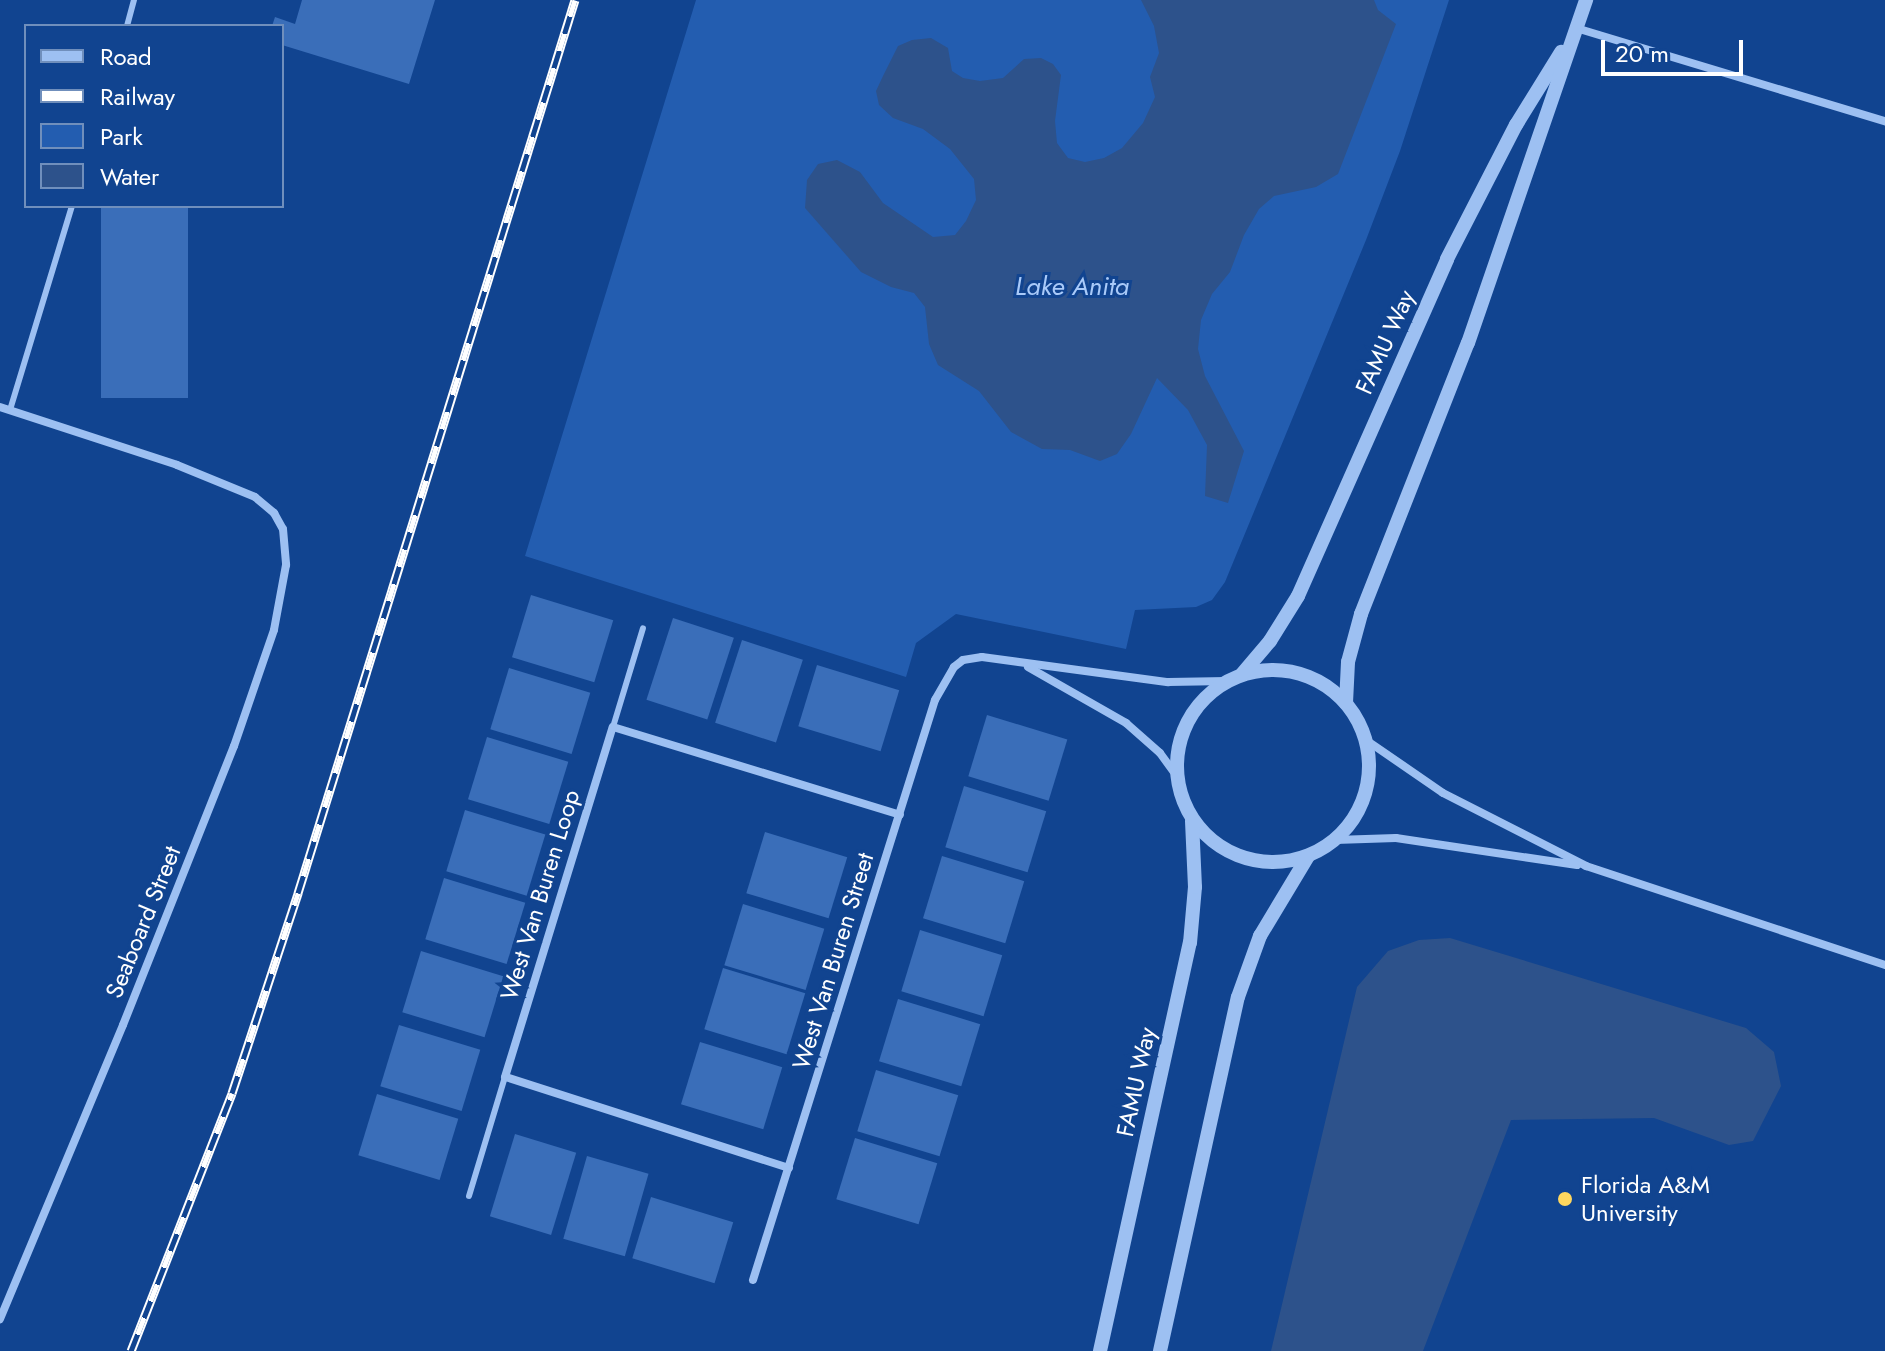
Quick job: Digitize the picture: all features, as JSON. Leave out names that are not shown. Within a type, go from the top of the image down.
[{"type":"street","name":"FAMU Way","points":[[1346,703],[1348,662],[1361,614],[1473,331],[1586,0]]},
{"type":"street","name":"FAMU Way","points":[[1242,674],[1270,641],[1298,596],[1447,259],[1516,125],[1575,28]]},
{"type":"street","points":[[1575,28],[1885,121]]},
{"type":"street","points":[[0,407],[10,410]]},
{"type":"street","name":"Seaboard Street","points":[[0,1319],[123,1025],[234,746],[274,630],[286,565],[283,529],[274,513],[255,497],[177,465],[10,410]]},
{"type":"street","name":"West Van Buren Street","points":[[753,1280],[935,700],[947,675],[963,660],[982,657],[1024,664]]},
{"type":"street","points":[[1024,664],[1168,682],[1227,681]]},
{"type":"street","points":[[1024,664],[1126,723],[1160,753],[1177,776]]},
{"type":"street","name":"FAMU Way","points":[[1100,1351],[1190,943],[1195,887],[1192,821],[1177,776],[1180,738],[1188,720],[1212,692],[1242,674],[1280,669],[1299,673],[1316,680],[1346,703],[1366,740],[1367,784],[1350,824],[1335,840],[1308,856],[1265,863],[1243,859],[1207,837],[1192,821]]},
{"type":"street","points":[[613,727],[900,815]]},
{"type":"street","name":"West Van Buren Loop","points":[[505,1077],[613,727]]},
{"type":"street","points":[[1366,740],[1463,804],[1586,866],[1885,965]]},
{"type":"street","points":[[1335,840],[1417,840],[1586,866]]},
{"type":"street","name":"FAMU Way","points":[[1160,1351],[1238,997],[1260,936],[1308,856]]},
{"type":"street","points":[[505,1077],[789,1168]]},
{"type":"lane","points":[[128,24],[134,0]]},
{"type":"lane","points":[[10,410],[71,208]]},
{"type":"lane","points":[[613,727],[643,628]]},
{"type":"lane","points":[[469,1196],[505,1077]]},
{"type":"green space","points":[[696,0],[1449,0],[1400,151],[1366,240],[1225,582],[1212,600],[1196,607],[1135,610],[1126,649],[956,614],[916,643],[906,677],[525,556]]},
{"type":"water","name":"Lake Anita","points":[[1141,0],[1374,0],[1378,10],[1396,24],[1338,174],[1316,187],[1274,196],[1259,209],[1244,235],[1230,272],[1212,294],[1201,320],[1198,349],[1205,376],[1244,451],[1228,503],[1205,496],[1207,445],[1188,410],[1157,378],[1131,434],[1117,454],[1100,461],[1070,450],[1042,449],[1011,432],[979,391],[938,365],[929,344],[925,307],[914,293],[891,287],[861,272],[805,208],[807,180],[818,164],[837,160],[860,172],[883,203],[933,237],[955,235],[966,221],[976,200],[974,179],[950,149],[923,129],[893,118],[879,105],[876,91],[898,46],[912,40],[931,38],[948,48],[952,71],[963,78],[980,81],[1003,78],[1024,59],[1041,58],[1053,64],[1061,75],[1055,121],[1057,143],[1068,158],[1085,162],[1104,158],[1122,148],[1143,123],[1155,97],[1150,77],[1159,53],[1154,26]]},
{"type":"water","points":[[1450,938],[1746,1028],[1774,1052],[1781,1086],[1753,1141],[1729,1145],[1654,1118],[1511,1120],[1423,1351],[1271,1351],[1357,987],[1388,951],[1419,940]]},
{"type":"building","points":[[302,0],[435,0],[409,84],[284,46],[284,24],[273,24],[275,17],[295,24]]},
{"type":"building","points":[[101,208],[188,208],[188,398],[101,398]]},
{"type":"building","points":[[531,595],[613,620],[594,682],[512,657]]},
{"type":"building","points":[[673,618],[734,638],[707,720],[646,700]]},
{"type":"building","points":[[742,640],[803,660],[776,743],[715,723]]},
{"type":"building","points":[[817,665],[899,690],[881,751],[798,726]]},
{"type":"building","points":[[509,668],[590,693],[572,754],[490,729]]},
{"type":"building","points":[[987,715],[1067,740],[1049,801],[968,776]]},
{"type":"building","points":[[487,737],[568,762],[549,824],[468,799]]},
{"type":"building","points":[[964,786],[1046,811],[1028,872],[945,847]]},
{"type":"building","points":[[465,810],[545,835],[527,896],[446,871]]},
{"type":"building","points":[[765,832],[847,857],[829,918],[746,893]]},
{"type":"building","points":[[942,856],[1024,881],[1005,943],[923,918]]},
{"type":"building","points":[[444,878],[525,903],[507,964],[425,939]]},
{"type":"building","points":[[743,904],[824,929],[806,990],[724,965]]},
{"type":"building","points":[[920,930],[1002,955],[984,1016],[901,991]]},
{"type":"building","points":[[421,951],[503,976],[485,1037],[402,1012]]},
{"type":"building","points":[[723,968],[805,993],[787,1054],[704,1029]]},
{"type":"building","points":[[898,999],[980,1024],[961,1086],[879,1061]]},
{"type":"building","points":[[399,1025],[480,1050],[462,1111],[380,1086]]},
{"type":"building","points":[[700,1042],[782,1067],[763,1129],[681,1104]]},
{"type":"building","points":[[876,1070],[958,1095],[940,1156],[857,1131]]},
{"type":"building","points":[[377,1094],[458,1119],[440,1180],[358,1155]]},
{"type":"building","points":[[515,1134],[576,1153],[551,1235],[490,1216]]},
{"type":"building","points":[[855,1138],[937,1163],[919,1224],[836,1199]]},
{"type":"building","points":[[587,1156],[649,1174],[625,1256],[563,1239]]},
{"type":"building","points":[[651,1197],[733,1222],[715,1283],[632,1258]]},
{"type":"railway","points":[[131,1351],[232,1093],[298,893],[575,0]]},
{"type":"place","name":"Florida A&M University","points":[[1565,1199]]}]
